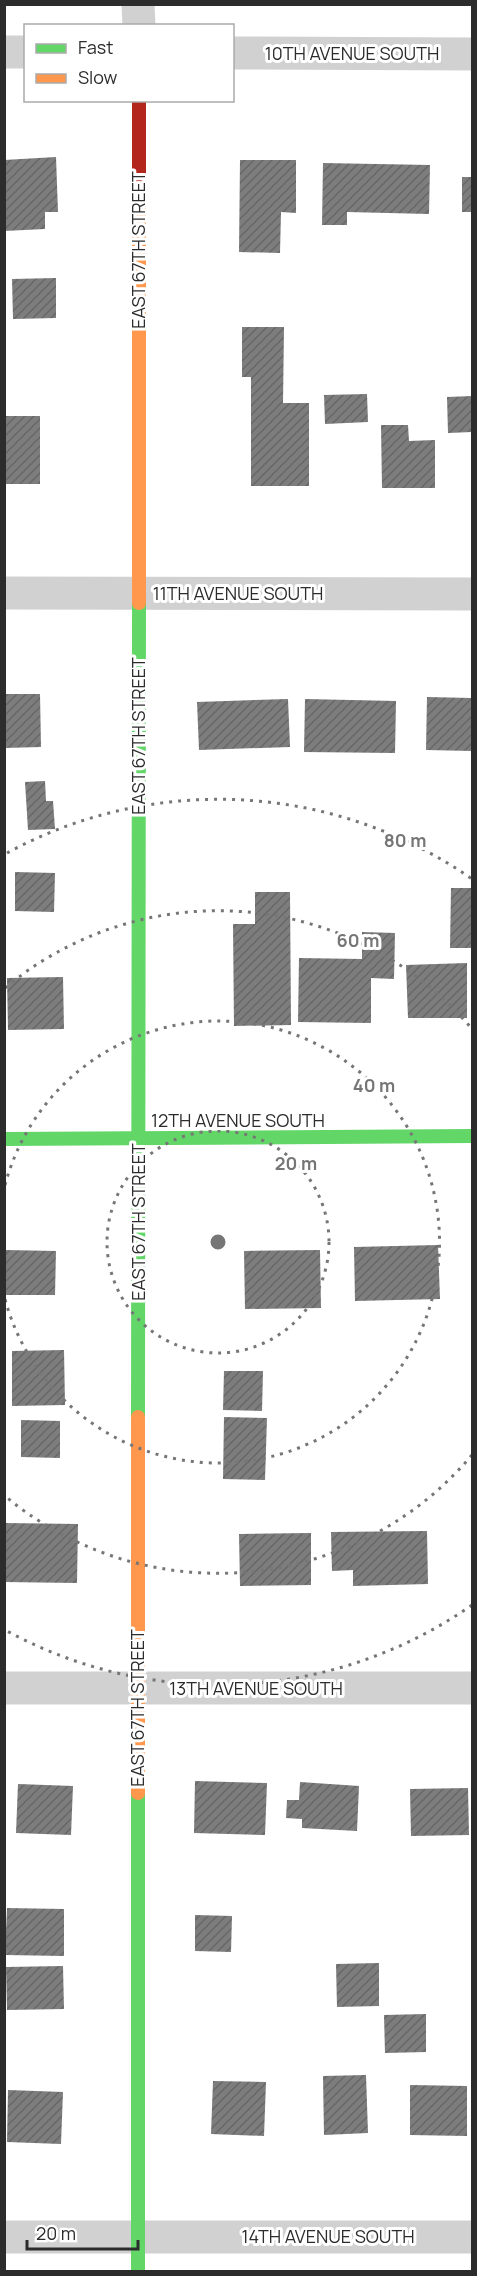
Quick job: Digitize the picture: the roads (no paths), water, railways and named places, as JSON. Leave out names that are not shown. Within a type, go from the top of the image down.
[{"type":"street","points":[[138,4],[139,24]]},
{"type":"street","points":[[4,52],[24,52]]},
{"type":"street","name":"10TH AVENUE SOUTH","points":[[234,53],[472,54]]},
{"type":"street","name":"EAST 67TH STREET","points":[[138,2271],[139,102]]},
{"type":"street","name":"11TH AVENUE SOUTH","points":[[4,593],[472,594]]},
{"type":"street","name":"12TH AVENUE SOUTH","points":[[4,1139],[472,1136]]},
{"type":"street","name":"13TH AVENUE SOUTH","points":[[4,1688],[472,1688]]},
{"type":"street","name":"14TH AVENUE SOUTH","points":[[4,2237],[472,2237]]}]
